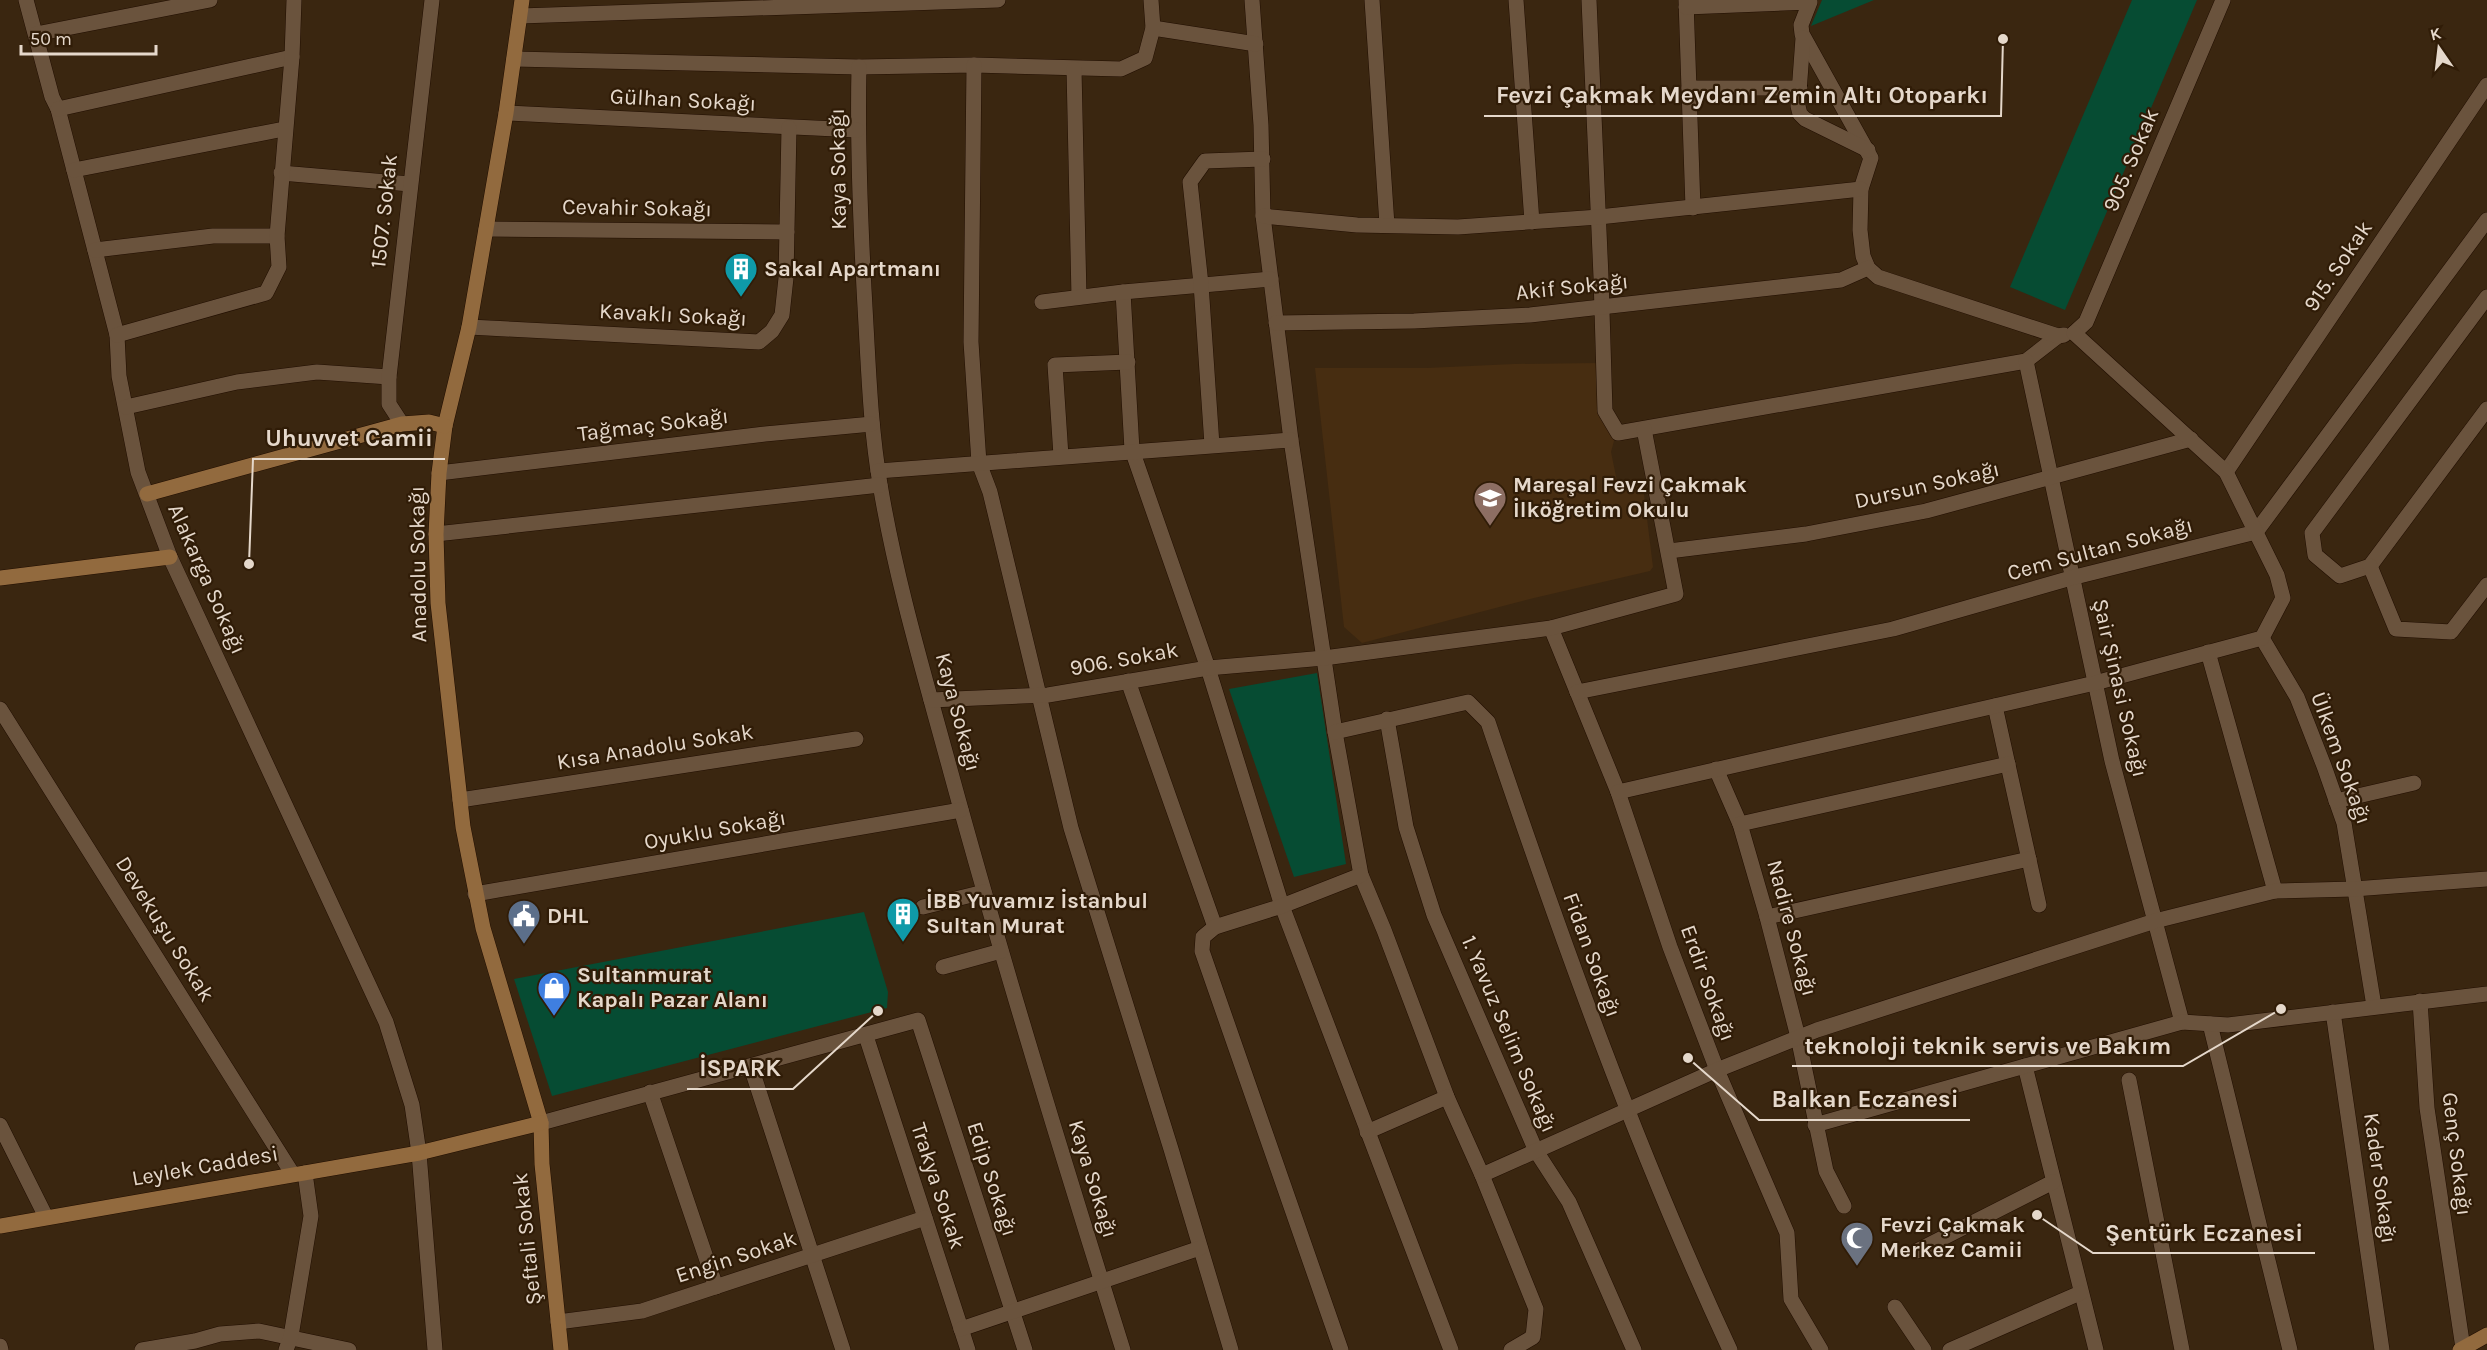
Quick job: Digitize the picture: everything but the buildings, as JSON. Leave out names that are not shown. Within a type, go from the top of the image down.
[{"type":"street","name":"Alakarga Sokağı","points":[[26,0],[52,97],[58,109],[117,335],[119,376],[138,472],[170,557],[386,1022],[412,1105],[435,1350]]},
{"type":"street","points":[[36,34],[210,0]]},
{"type":"street","points":[[117,335],[266,293],[279,267],[281,174],[292,57],[294,0]]},
{"type":"street","name":"1507. Sokak","points":[[402,424],[389,404],[388,377],[432,0]]},
{"type":"street","points":[[520,4],[998,0]]},
{"type":"street","points":[[514,59],[859,67],[974,65],[1121,69],[1145,58],[1153,28],[1150,0]]},
{"type":"street","points":[[1252,0],[1263,159],[1263,216],[1276,323],[1335,732],[1360,875],[1384,930],[1447,1098],[1482,1175],[1536,1309],[1533,1337],[1511,1350]]},
{"type":"street","points":[[1372,0],[1387,225]]},
{"type":"street","points":[[1516,0],[1532,222]]},
{"type":"street","points":[[1589,0],[1605,411],[1618,433],[2026,361],[2058,336],[2074,333],[2226,472],[2277,575],[2283,598],[2262,638],[2095,683],[1618,792]]},
{"type":"street","name":"905. Sokak","points":[[2074,333],[2086,322],[2223,0]]},
{"type":"street","points":[[1693,208],[1686,4],[1810,2],[1801,25],[1803,38],[1798,106],[1803,117],[1868,150]]},
{"type":"street","name":"Anadolu Sokağı","points":[[520,4],[506,113],[469,327],[445,426],[435,534],[438,603],[460,800],[476,894],[541,1123]]},
{"type":"street","points":[[1153,28],[1256,44]]},
{"type":"street","points":[[1803,38],[1868,150],[1871,162],[1861,189],[1860,230],[1863,256],[1868,268],[1878,277],[2058,336]]},
{"type":"street","points":[[58,109],[292,57]]},
{"type":"street","points":[[974,65],[971,342],[979,463],[990,492],[1037,695],[1071,828],[1231,1350]]},
{"type":"street","name":"Kaya Sokağı","points":[[859,67],[857,130],[872,424],[879,478],[904,597],[961,810],[1044,1098],[1123,1350]]},
{"type":"street","points":[[1074,69],[1079,297]]},
{"type":"street","name":"915. Sokak","points":[[2226,472],[2487,85]]},
{"type":"street","points":[[1689,88],[1800,88]]},
{"type":"street","name":"Gülhan Sokağı","points":[[506,113],[857,130]]},
{"type":"street","name":"Kavaklı Sokağı","points":[[469,327],[759,342],[772,331],[782,315],[786,278],[789,128]]},
{"type":"street","points":[[74,170],[284,129]]},
{"type":"street","points":[[1212,445],[1201,284],[1190,182],[1205,161],[1263,159]]},
{"type":"street","points":[[281,174],[410,184]]},
{"type":"street","points":[[1263,216],[1357,225],[1458,227],[1599,218],[1861,189]]},
{"type":"street","points":[[2256,532],[2487,220]]},
{"type":"street","name":"Cevahir Sokağı","points":[[486,229],[787,232]]},
{"type":"street","points":[[95,250],[213,236],[278,236]]},
{"type":"street","name":"Akif Sokağı","points":[[1276,323],[1414,321],[1530,315],[1841,280],[1868,268]]},
{"type":"street","points":[[1042,303],[1123,292],[1271,279]]},
{"type":"street","points":[[1123,292],[1132,450],[1208,668],[1282,906],[1306,963],[1367,1132],[1451,1350]]},
{"type":"street","points":[[2487,297],[2312,533],[2315,555],[2340,576],[2370,566],[2487,409]]},
{"type":"street","name":"Şair Şinasi Sokağı","points":[[2026,361],[2112,761],[2182,1022]]},
{"type":"street","points":[[1061,456],[1055,365],[1128,362]]},
{"type":"street","points":[[126,407],[237,382],[317,372],[388,377]]},
{"type":"street","points":[[147,494],[402,424],[429,422],[445,426]]},
{"type":"street","name":"Tağmaç Sokağı","points":[[439,473],[765,434],[872,424]]},
{"type":"street","points":[[1644,429],[1669,551]]},
{"type":"street","name":"Dursun Sokağı","points":[[1669,551],[1806,534],[1916,514],[2191,439]]},
{"type":"street","points":[[435,534],[879,478],[979,463],[1292,440]]},
{"type":"street","name":"Cem Sultan Sokağı","points":[[1577,692],[1893,629],[2071,578],[2256,532]]},
{"type":"street","name":"906. Sokak","points":[[931,700],[1037,695],[1208,668],[1324,658],[1551,628],[1676,594],[1669,551]]},
{"type":"street","points":[[0,578],[170,557]]},
{"type":"street","points":[[2370,566],[2396,629],[2451,632],[2487,585]]},
{"type":"street","name":"Erdir Sokağı","points":[[1551,628],[1618,792],[1670,947],[1717,1070],[1787,1233],[1791,1299],[1821,1350]]},
{"type":"street","name":"Ülkem Sokağı","points":[[2262,638],[2297,697],[2344,823],[2374,1006]]},
{"type":"street","points":[[2208,652],[2275,891]]},
{"type":"street","points":[[1128,681],[1215,927]]},
{"type":"street","name":"Fidan Sokağı","points":[[1335,732],[1468,702],[1488,722],[1586,1007],[1626,1110],[1701,1288],[1730,1350]]},
{"type":"street","points":[[1995,706],[2040,904]]},
{"type":"street","name":"Devekuşu Sokak","points":[[0,709],[299,1173]]},
{"type":"street","name":"1. Yavuz Selim Sokağı","points":[[1387,719],[1406,827],[1434,915],[1536,1151],[1569,1202],[1634,1350]]},
{"type":"street","name":"Kısa Anadolu Sokak","points":[[460,800],[856,739]]},
{"type":"street","points":[[1740,824],[2008,764]]},
{"type":"street","name":"Nadire Sokağı","points":[[1716,769],[1740,824],[1798,1037],[1826,1171],[1844,1206]]},
{"type":"street","points":[[2336,801],[2414,783]]},
{"type":"street","name":"Oyuklu Sokağı","points":[[476,894],[961,810]]},
{"type":"street","points":[[1767,917],[2029,859]]},
{"type":"street","points":[[1341,1350],[1202,951],[1203,937],[1215,927],[1282,906],[1360,875]]},
{"type":"street","points":[[1482,1175],[1717,1070],[1798,1037],[2155,921],[2275,891],[2354,889],[2487,879]]},
{"type":"street","points":[[923,907],[984,892]]},
{"type":"street","points":[[943,967],[1001,951]]},
{"type":"street","points":[[1815,1125],[2182,1022],[2228,1025],[2487,994]]},
{"type":"street","name":"Genç Sokağı","points":[[2420,1001],[2427,1108],[2461,1349]]},
{"type":"street","name":"Kader Sokağı","points":[[2333,1012],[2382,1350]]},
{"type":"street","name":"Edip Sokağı","points":[[866,1036],[918,1020],[1024,1350]]},
{"type":"street","points":[[2210,1024],[2290,1350]]},
{"type":"street","points":[[541,1123],[866,1036]]},
{"type":"street","name":"Trakya Sokak","points":[[866,1036],[968,1350]]},
{"type":"street","points":[[2025,1066],[2096,1350]]},
{"type":"street","points":[[751,1067],[843,1350]]},
{"type":"street","points":[[2128,1080],[2182,1350]]},
{"type":"street","points":[[650,1092],[716,1287]]},
{"type":"street","points":[[1367,1132],[1447,1098]]},
{"type":"street","name":"Leylek Caddesi","points":[[0,1226],[418,1153],[541,1123]]},
{"type":"street","name":"Şeftali Sokak","points":[[541,1123],[542,1164],[561,1350]]},
{"type":"street","points":[[0,1125],[46,1217]]},
{"type":"street","points":[[289,1343],[311,1216],[299,1173]]},
{"type":"street","points":[[1917,1251],[2053,1182]]},
{"type":"street","name":"Engin Sokak","points":[[558,1322],[642,1311],[925,1218]]},
{"type":"street","points":[[961,1329],[1200,1248]]},
{"type":"street","points":[[1950,1350],[2080,1293]]},
{"type":"street","points":[[1895,1306],[1924,1350]]},
{"type":"street","points":[[142,1350],[193,1345],[220,1334],[259,1331],[289,1343],[349,1350]]},
{"type":"street","points":[[2461,1349],[2487,1335]]},
{"type":"street","points":[[0,1346],[1,1350]]},
{"type":"shaded area","name":"Mareşal Fevzi Çakmak İlköğretim Okulu","points":[[1598,363],[1615,437],[1611,452],[1618,486],[1643,486],[1653,567],[1650,571],[1534,598],[1362,643],[1344,627],[1315,368],[1427,368]]},
{"type":"green space","points":[[1822,0],[1874,0],[1811,26]]},
{"type":"green space","points":[[2132,0],[2197,0],[2065,310],[2010,287]]},
{"type":"green space","points":[[1317,673],[1346,864],[1294,877],[1229,689]]},
{"type":"green space","points":[[864,912],[888,992],[887,1008],[552,1096],[514,979]]},
{"type":"place","name":"Fevzi Çakmak Meydanı Zemin Altı Otoparkı","points":[[2003,39]]},
{"type":"place","name":"Sakal Apartmanı","points":[[741,298]]},
{"type":"place","name":"Mareşal Fevzi Çakmak İlköğretim Okulu","points":[[1490,527]]},
{"type":"place","name":"Uhuvvet Camii","points":[[249,564]]},
{"type":"place","name":"İBB Yuvamız İstanbul Sultan Murat","points":[[903,943]]},
{"type":"place","name":"DHL","points":[[524,945]]},
{"type":"place","name":"teknoloji teknik servis ve Bakım","points":[[2281,1009]]},
{"type":"place","name":"İSPARK","points":[[878,1011]]},
{"type":"place","name":"Sultanmurat Kapalı Pazar Alanı","points":[[554,1017]]},
{"type":"place","name":"Balkan Eczanesi","points":[[1688,1058]]},
{"type":"place","name":"Şentürk Eczanesi","points":[[2037,1215]]},
{"type":"place","name":"Fevzi Çakmak Merkez Camii","points":[[1857,1267]]}]
